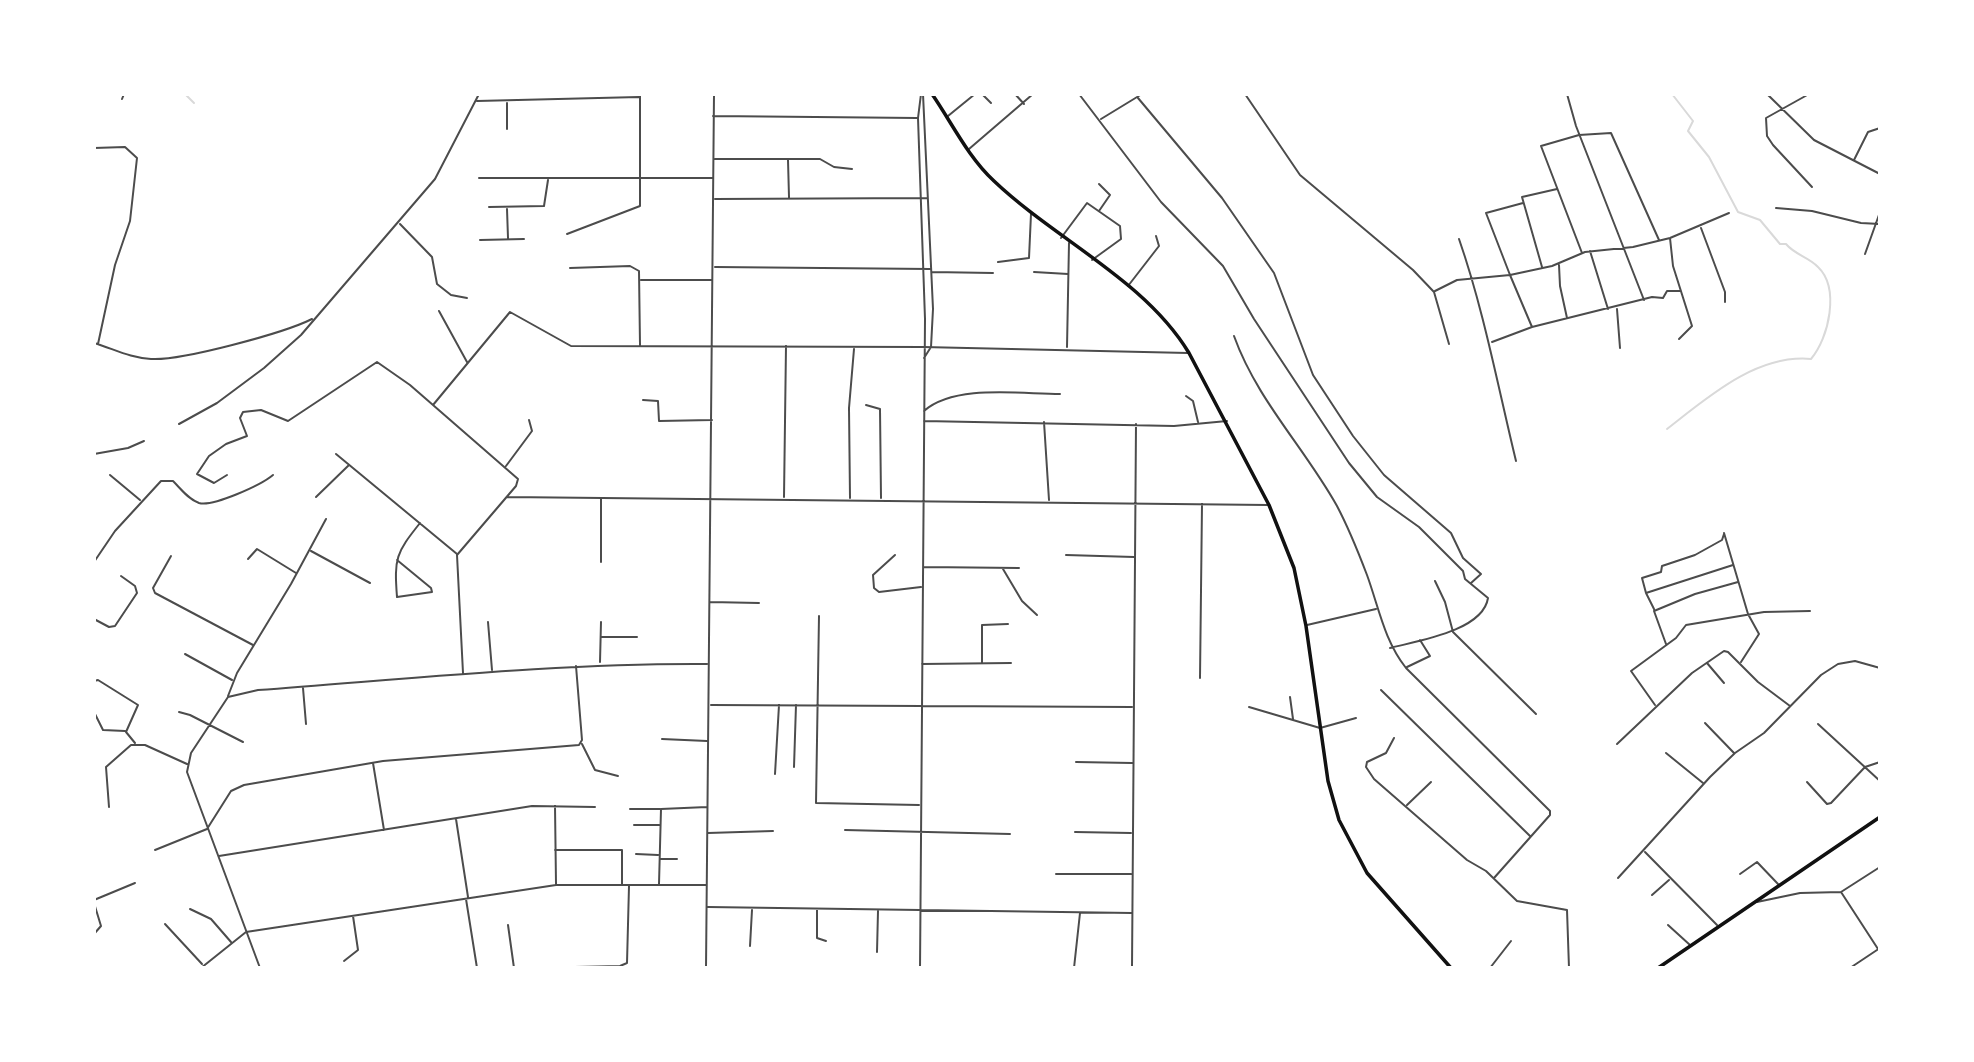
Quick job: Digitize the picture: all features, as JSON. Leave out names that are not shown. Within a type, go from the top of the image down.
[{"type":"highway","points":[[932,94],[991,179],[1061,237],[1128,286],[1166,320],[1189,353],[1269,505],[1294,568],[1306,626],[1334,807],[1346,836],[1367,873],[1451,968]]},
{"type":"highway","points":[[1660,967],[1880,817]]},
{"type":"street","points":[[122,99],[124,94]]},
{"type":"street","points":[[179,424],[217,403],[264,368],[301,335],[435,178],[480,94]]},
{"type":"street","points":[[564,94],[564,101]]},
{"type":"street","points":[[706,968],[714,279],[713,94]]},
{"type":"street","points":[[920,968],[924,269],[918,118],[922,94]]},
{"type":"street","points":[[922,94],[931,271],[931,347],[923,359]]},
{"type":"street","points":[[947,116],[975,94]]},
{"type":"street","points":[[982,94],[991,103]]},
{"type":"street","points":[[1015,94],[1025,104]]},
{"type":"street","points":[[968,149],[1025,104],[1033,94]]},
{"type":"street","points":[[1079,94],[1161,202],[1223,266],[1254,319],[1349,463],[1377,497],[1419,527],[1445,552],[1470,584],[1488,598],[1488,603],[1453,632],[1390,648]]},
{"type":"street","points":[[1100,120],[1142,94]]},
{"type":"street","points":[[1245,94],[1300,175],[1413,270],[1434,292],[1449,344]]},
{"type":"street","points":[[1567,94],[1579,135],[1593,164],[1622,248],[1644,301]]},
{"type":"street","points":[[1767,94],[1814,140],[1880,174]]},
{"type":"street","points":[[1809,94],[1766,118],[1767,136],[1812,187]]},
{"type":"street","points":[[476,101],[564,101],[640,96],[641,198],[637,208],[567,234]]},
{"type":"street","points":[[1138,98],[1222,198],[1275,273],[1287,314],[1313,375],[1353,436],[1384,475],[1451,533],[1463,558],[1481,573],[1470,584]]},
{"type":"street","points":[[507,102],[507,129]]},
{"type":"street","points":[[713,116],[918,118]]},
{"type":"street","points":[[1854,160],[1869,131],[1880,128]]},
{"type":"street","points":[[1581,253],[1541,146],[1579,135],[1610,131],[1659,241]]},
{"type":"street","points":[[94,148],[125,147],[137,158],[130,220],[115,265],[96,344],[123,355],[166,359],[263,336],[313,318]]},
{"type":"street","points":[[713,159],[820,159],[834,167],[852,169]]},
{"type":"street","points":[[788,159],[789,198]]},
{"type":"street","points":[[479,178],[713,178]]},
{"type":"street","points":[[489,207],[544,206],[548,179]]},
{"type":"street","points":[[1099,184],[1110,195],[1099,211]]},
{"type":"street","points":[[1542,268],[1541,253],[1524,203],[1525,194],[1558,189]]},
{"type":"street","points":[[713,199],[928,198]]},
{"type":"street","points":[[1524,203],[1486,213],[1532,327]]},
{"type":"street","points":[[1061,237],[1085,204],[1120,226],[1123,234],[1113,247],[1092,260]]},
{"type":"street","points":[[507,207],[508,239]]},
{"type":"street","points":[[1776,208],[1812,211],[1880,224]]},
{"type":"street","points":[[1865,254],[1880,212]]},
{"type":"street","points":[[999,262],[1027,260],[1031,213]]},
{"type":"street","points":[[1434,292],[1450,282],[1510,275],[1559,264],[1581,253],[1659,241],[1700,227],[1729,213]]},
{"type":"street","points":[[399,223],[432,257],[437,284],[451,295],[467,298]]},
{"type":"street","points":[[1700,227],[1725,292],[1725,302]]},
{"type":"street","points":[[1128,286],[1159,246],[1156,236]]},
{"type":"street","points":[[1670,238],[1673,265],[1692,326],[1679,339]]},
{"type":"street","points":[[480,240],[524,239]]},
{"type":"street","points":[[1459,239],[1491,342],[1516,461]]},
{"type":"street","points":[[1068,348],[1069,243]]},
{"type":"street","points":[[1590,251],[1608,310]]},
{"type":"street","points":[[1559,264],[1560,286],[1567,319]]},
{"type":"street","points":[[570,268],[634,267],[639,271],[640,346]]},
{"type":"street","points":[[714,267],[993,272]]},
{"type":"street","points":[[1034,272],[1069,274]]},
{"type":"street","points":[[640,280],[714,279]]},
{"type":"street","points":[[1491,342],[1532,327],[1663,298],[1667,291],[1681,291]]},
{"type":"street","points":[[1617,308],[1620,348]]},
{"type":"street","points":[[439,311],[468,362]]},
{"type":"street","points":[[433,405],[510,312],[518,314],[564,345],[1068,348],[1189,353]]},
{"type":"street","points":[[1234,336],[1242,359],[1270,409],[1338,508],[1366,573],[1390,648],[1406,668],[1550,813],[1494,878]]},
{"type":"street","points":[[784,498],[786,346]]},
{"type":"street","points":[[850,499],[849,408],[854,347]]},
{"type":"street","points":[[228,475],[214,483],[197,474],[209,456],[226,444],[247,436],[240,418],[243,412],[261,410],[288,421],[377,362],[383,363],[433,405],[518,479],[507,497],[457,555],[463,674]]},
{"type":"street","points":[[923,411],[938,400],[955,395],[1060,394]]},
{"type":"street","points":[[1185,396],[1193,401],[1198,423]]},
{"type":"street","points":[[643,400],[658,401],[659,421],[712,421]]},
{"type":"street","points":[[866,405],[880,409],[881,499]]},
{"type":"street","points":[[505,467],[532,431],[528,420]]},
{"type":"street","points":[[923,421],[1136,425],[1227,421]]},
{"type":"street","points":[[1044,422],[1049,501]]},
{"type":"street","points":[[1132,968],[1136,425]]},
{"type":"street","points":[[94,454],[144,441]]},
{"type":"street","points":[[336,454],[457,555]]},
{"type":"street","points":[[316,496],[350,465]]},
{"type":"street","points":[[110,475],[141,500]]},
{"type":"street","points":[[94,562],[157,483],[167,479],[173,481],[188,497],[205,503],[259,486],[273,475]]},
{"type":"street","points":[[507,497],[922,499],[1269,505]]},
{"type":"street","points":[[601,498],[601,562]]},
{"type":"street","points":[[1200,678],[1202,503]]},
{"type":"street","points":[[260,968],[188,779],[188,764],[326,519]]},
{"type":"street","points":[[397,560],[432,588],[432,592],[399,598],[397,560],[400,548],[420,523]]},
{"type":"street","points":[[1666,644],[1642,578],[1661,572],[1662,566],[1704,550],[1722,540],[1724,533],[1748,614],[1758,632],[1758,639],[1741,663]]},
{"type":"street","points":[[248,559],[257,549],[297,573]]},
{"type":"street","points":[[310,551],[370,583]]},
{"type":"street","points":[[895,555],[873,575],[874,588],[880,592],[922,587]]},
{"type":"street","points":[[1066,555],[1135,557]]},
{"type":"street","points":[[171,556],[153,588],[155,593],[254,646]]},
{"type":"street","points":[[1646,593],[1734,565]]},
{"type":"street","points":[[923,567],[1019,568]]},
{"type":"street","points":[[1003,569],[1022,601],[1037,615]]},
{"type":"street","points":[[94,619],[109,627],[115,626],[137,593],[135,586],[121,576]]},
{"type":"street","points":[[1435,580],[1445,602],[1453,632],[1536,714]]},
{"type":"street","points":[[1654,611],[1695,594],[1740,582]]},
{"type":"street","points":[[709,602],[759,603]]},
{"type":"street","points":[[1306,626],[1378,609]]},
{"type":"street","points":[[1656,705],[1631,671],[1686,625],[1748,614],[1810,611]]},
{"type":"street","points":[[819,616],[818,805],[920,805]]},
{"type":"street","points":[[488,622],[492,671]]},
{"type":"street","points":[[600,663],[601,622]]},
{"type":"street","points":[[982,663],[982,625],[1007,624]]},
{"type":"street","points":[[600,637],[638,637]]},
{"type":"street","points":[[1406,668],[1430,656],[1420,640]]},
{"type":"street","points":[[1617,744],[1656,705],[1707,663],[1727,651],[1758,682],[1790,707]]},
{"type":"street","points":[[185,654],[233,680]]},
{"type":"street","points":[[1618,878],[1735,753],[1764,733],[1821,675],[1838,664],[1859,660],[1880,668]]},
{"type":"street","points":[[228,697],[258,690],[600,663],[709,664]]},
{"type":"street","points":[[921,664],[1012,663]]},
{"type":"street","points":[[1707,663],[1724,683]]},
{"type":"street","points":[[576,665],[581,743],[595,770],[618,776]]},
{"type":"street","points":[[94,681],[98,680],[138,705],[126,732]]},
{"type":"street","points":[[303,687],[306,724]]},
{"type":"street","points":[[1381,690],[1531,837]]},
{"type":"street","points":[[1290,697],[1293,720]]},
{"type":"street","points":[[775,774],[779,704]]},
{"type":"street","points":[[794,767],[796,704]]},
{"type":"street","points":[[709,705],[1133,707]]},
{"type":"street","points":[[1249,707],[1320,728],[1356,718]]},
{"type":"street","points":[[94,712],[103,730],[126,732],[136,743],[188,764]]},
{"type":"street","points":[[179,712],[243,742]]},
{"type":"street","points":[[1705,723],[1735,753]]},
{"type":"street","points":[[1818,723],[1880,781]]},
{"type":"street","points":[[1394,738],[1390,750],[1367,762],[1366,767],[1374,779],[1467,860],[1494,878],[1511,897],[1524,904],[1567,910],[1569,968]]},
{"type":"street","points":[[662,739],[708,741]]},
{"type":"street","points":[[109,807],[106,767],[136,743]]},
{"type":"street","points":[[155,850],[207,829],[234,788],[373,763],[581,743]]},
{"type":"street","points":[[1666,753],[1704,784]]},
{"type":"street","points":[[1076,762],[1133,763]]},
{"type":"street","points":[[1807,782],[1827,804],[1831,803],[1865,767],[1880,762]]},
{"type":"street","points":[[373,763],[384,831]]},
{"type":"street","points":[[1406,806],[1432,782]]},
{"type":"street","points":[[218,857],[532,806],[595,807]]},
{"type":"street","points":[[555,806],[556,885]]},
{"type":"street","points":[[630,808],[707,807]]},
{"type":"street","points":[[659,885],[661,809]]},
{"type":"street","points":[[456,819],[477,968]]},
{"type":"street","points":[[634,825],[660,825]]},
{"type":"street","points":[[845,830],[1010,834]]},
{"type":"street","points":[[707,833],[773,831]]},
{"type":"street","points":[[1075,832],[1132,832]]},
{"type":"street","points":[[555,850],[622,850],[622,885]]},
{"type":"street","points":[[1644,852],[1718,926]]},
{"type":"street","points":[[636,853],[677,859]]},
{"type":"street","points":[[1740,874],[1757,862],[1778,885]]},
{"type":"street","points":[[1752,902],[1776,900],[1800,893],[1841,892],[1880,867]]},
{"type":"street","points":[[1056,874],[1132,874]]},
{"type":"street","points":[[1652,895],[1671,879]]},
{"type":"street","points":[[94,934],[101,926],[94,901],[135,883]]},
{"type":"street","points":[[165,924],[202,967],[246,932],[556,885],[707,885]]},
{"type":"street","points":[[530,968],[620,966],[627,963],[629,885]]},
{"type":"street","points":[[1841,892],[1879,949],[1850,968]]},
{"type":"street","points":[[706,907],[1133,913]]},
{"type":"street","points":[[817,908],[817,938],[826,941]]},
{"type":"street","points":[[190,909],[211,919],[232,943]]},
{"type":"street","points":[[750,946],[752,909]]},
{"type":"street","points":[[877,952],[878,909]]},
{"type":"street","points":[[1074,968],[1080,912]]},
{"type":"street","points":[[344,961],[358,950],[352,915]]},
{"type":"street","points":[[508,925],[514,968]]},
{"type":"street","points":[[1668,925],[1691,945]]},
{"type":"street","points":[[1490,968],[1511,940]]},
{"type":"waterway","points":[[185,94],[194,103]]},
{"type":"waterway","points":[[1667,429],[1733,380],[1771,363],[1811,359],[1823,339],[1830,300],[1829,287],[1818,267],[1786,244],[1780,244],[1760,220],[1738,212],[1709,157],[1688,131],[1693,121],[1672,94]]}]
